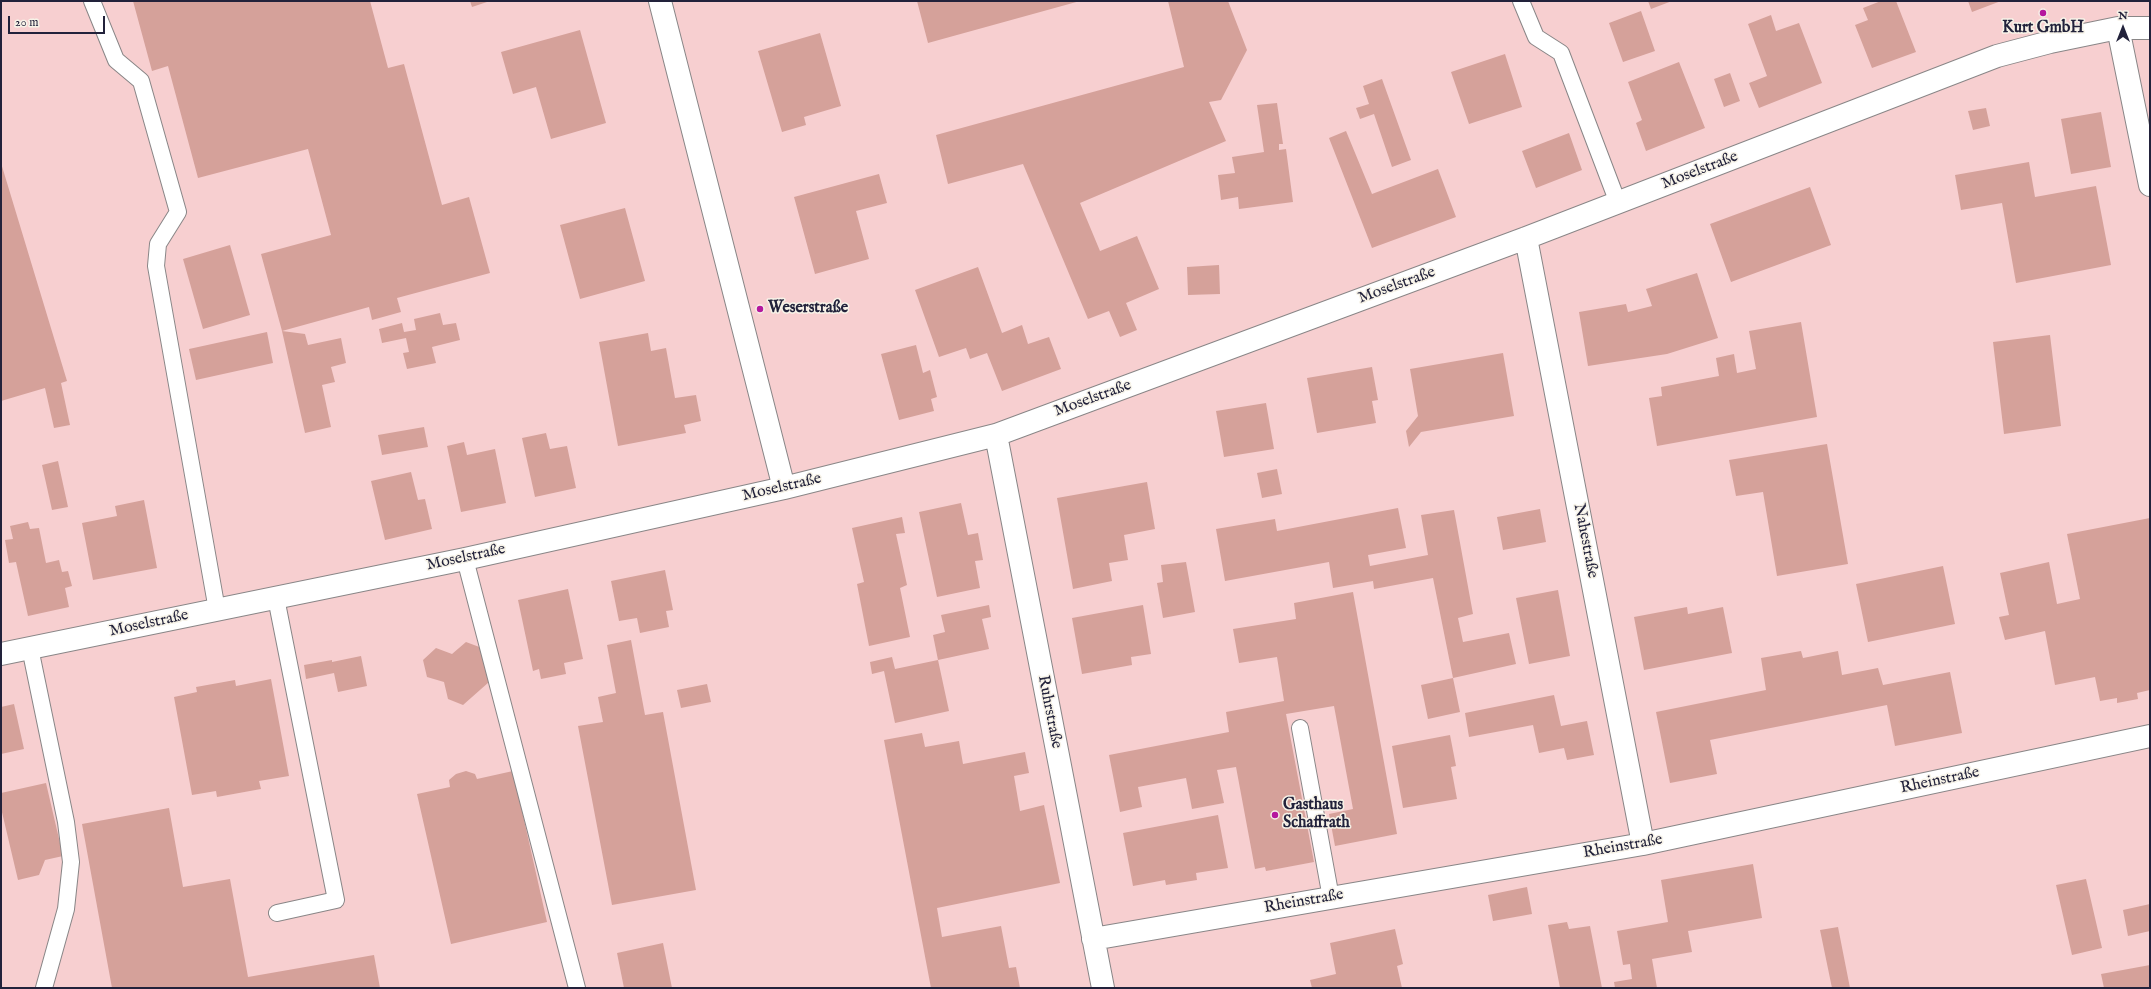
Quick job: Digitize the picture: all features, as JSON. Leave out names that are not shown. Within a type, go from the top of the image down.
[{"type":"street","points":[[660,1],[784,488]]},
{"type":"street","name":"Moselstraße","points":[[1,654],[465,558],[784,488],[996,435],[1526,238],[1997,56],[2050,42],[2118,28],[2150,28]]},
{"type":"street","points":[[2118,28],[2150,185]]},
{"type":"street","name":"Nahestraße","points":[[1526,238],[1643,844]]},
{"type":"street","name":"Ruhrstraße","points":[[996,435],[1103,988]]},
{"type":"street","name":"Rheinstraße","points":[[1093,939],[1643,844],[2150,736]]},
{"type":"lane","points":[[92,1],[116,60],[141,81],[178,212],[158,244],[156,266],[217,610]]},
{"type":"lane","points":[[1521,1],[1536,37],[1561,53],[1618,203]]},
{"type":"lane","points":[[465,558],[577,988]]},
{"type":"lane","points":[[276,598],[336,900],[277,913]]},
{"type":"lane","points":[[30,648],[66,822],[70,862],[66,909],[44,988]]},
{"type":"lane","points":[[1300,728],[1331,898]]},
{"type":"shaded area","points":[[1,1],[2150,1],[2150,988],[1,988]]},
{"type":"building","points":[[133,1],[370,1],[388,68],[404,64],[442,205],[469,197],[490,273],[397,298],[401,312],[372,320],[369,307],[282,331],[261,254],[331,235],[308,149],[198,178],[168,66],[152,71]]},
{"type":"building","points":[[470,1],[490,1],[472,7]]},
{"type":"building","points":[[917,1],[1080,1],[928,43]]},
{"type":"building","points":[[1168,1],[1228,1],[1247,50],[1221,100],[1209,102],[1226,141],[1080,203],[1100,251],[1137,236],[1159,289],[1126,303],[1137,330],[1120,337],[1109,311],[1088,319],[1023,164],[948,184],[936,135],[1184,67]]},
{"type":"building","points":[[1648,1],[1672,1],[1651,9]]},
{"type":"building","points":[[1881,1],[1896,1],[1916,52],[1872,68],[1855,25],[1868,20],[1863,8]]},
{"type":"building","points":[[1968,1],[2001,1],[1972,12]]},
{"type":"building","points":[[1641,11],[1655,51],[1623,62],[1609,23]]},
{"type":"building","points":[[1771,15],[1776,31],[1799,23],[1822,83],[1759,108],[1749,83],[1767,76],[1748,24]]},
{"type":"building","points":[[580,30],[606,123],[551,139],[536,87],[513,94],[501,52]]},
{"type":"building","points":[[820,33],[841,106],[804,117],[806,125],[782,132],[758,51]]},
{"type":"building","points":[[1505,54],[1522,107],[1469,124],[1451,72]]},
{"type":"building","points":[[1679,62],[1705,128],[1646,151],[1636,123],[1642,120],[1628,82]]},
{"type":"building","points":[[1730,73],[1740,101],[1724,107],[1714,79]]},
{"type":"building","points":[[1382,79],[1411,160],[1392,167],[1374,114],[1360,119],[1356,108],[1369,104],[1363,86]]},
{"type":"building","points":[[1277,103],[1283,144],[1279,144],[1279,150],[1286,149],[1293,202],[1239,209],[1238,197],[1221,200],[1218,175],[1235,173],[1232,157],[1264,152],[1257,105]]},
{"type":"building","points":[[1986,108],[1990,126],[1973,130],[1968,111]]},
{"type":"building","points":[[2101,112],[2111,167],[2071,174],[2061,119]]},
{"type":"building","points":[[1346,131],[1372,194],[1438,169],[1456,217],[1372,248],[1329,138]]},
{"type":"building","points":[[1569,133],[1582,170],[1536,188],[1522,151]]},
{"type":"building","points":[[2029,162],[2035,197],[2096,186],[2111,265],[2016,283],[2002,203],[1961,210],[1955,175]]},
{"type":"building","points":[[1,163],[67,381],[61,383],[70,425],[54,428],[45,388],[1,401]]},
{"type":"building","points":[[879,174],[887,203],[856,211],[869,259],[815,274],[794,197]]},
{"type":"building","points":[[1810,187],[1831,245],[1731,282],[1710,224]]},
{"type":"building","points":[[625,208],[645,281],[580,299],[560,225]]},
{"type":"building","points":[[230,245],[250,315],[203,329],[183,259]]},
{"type":"building","points":[[1219,265],[1220,294],[1188,295],[1187,267]]},
{"type":"building","points":[[978,267],[1002,333],[1022,325],[1028,344],[1049,337],[1061,369],[1002,391],[987,353],[970,359],[966,348],[939,357],[915,290]]},
{"type":"building","points":[[1697,273],[1718,338],[1667,354],[1588,366],[1579,312],[1626,304],[1628,312],[1652,306],[1646,289]]},
{"type":"building","points":[[440,313],[443,325],[456,323],[460,340],[432,347],[436,363],[407,369],[403,353],[409,352],[406,338],[382,343],[379,329],[402,323],[404,332],[416,330],[414,319]]},
{"type":"building","points":[[1801,322],[1817,417],[1657,446],[1649,398],[1662,396],[1661,387],[1719,376],[1716,358],[1734,354],[1737,373],[1756,369],[1749,331]]},
{"type":"building","points":[[282,331],[305,334],[308,345],[341,338],[346,363],[331,367],[335,382],[322,385],[331,427],[305,433]]},
{"type":"building","points":[[267,332],[273,363],[196,380],[189,349]]},
{"type":"building","points":[[648,333],[651,351],[666,348],[675,398],[696,395],[701,421],[684,425],[686,433],[618,446],[599,342]]},
{"type":"building","points":[[2050,335],[2061,426],[2004,434],[1993,342]]},
{"type":"building","points":[[916,345],[923,373],[930,370],[937,397],[931,399],[934,411],[899,420],[881,354]]},
{"type":"building","points":[[1503,353],[1514,416],[1421,432],[1409,447],[1406,431],[1418,416],[1410,369]]},
{"type":"building","points":[[1372,367],[1378,400],[1372,401],[1376,423],[1317,433],[1307,378]]},
{"type":"building","points":[[1266,403],[1274,449],[1224,457],[1216,411]]},
{"type":"building","points":[[424,427],[428,447],[382,455],[378,435]]},
{"type":"building","points":[[546,433],[550,449],[567,446],[576,488],[535,497],[522,438]]},
{"type":"building","points":[[464,442],[467,455],[495,449],[506,503],[461,512],[447,446]]},
{"type":"building","points":[[1827,444],[1848,564],[1777,576],[1763,492],[1736,496],[1729,460]]},
{"type":"building","points":[[58,461],[68,507],[52,510],[42,465]]},
{"type":"building","points":[[1277,469],[1282,494],[1262,498],[1257,473]]},
{"type":"building","points":[[411,472],[418,500],[425,499],[432,529],[385,540],[371,481]]},
{"type":"building","points":[[1147,482],[1155,529],[1124,535],[1128,560],[1109,563],[1112,581],[1073,589],[1057,498]]},
{"type":"building","points":[[144,500],[157,568],[93,580],[82,523],[117,516],[115,506]]},
{"type":"building","points":[[961,503],[968,535],[978,533],[983,560],[975,561],[980,588],[937,597],[919,512]]},
{"type":"building","points":[[1398,508],[1406,548],[1368,555],[1370,566],[1428,555],[1421,515],[1454,510],[1473,614],[1458,618],[1463,642],[1509,633],[1516,664],[1453,678],[1433,578],[1374,589],[1373,581],[1333,588],[1329,562],[1225,581],[1216,529],[1275,519],[1277,531]]},
{"type":"building","points":[[1540,509],[1546,542],[1503,550],[1497,517]]},
{"type":"building","points":[[902,517],[905,533],[896,534],[907,585],[900,588],[910,637],[869,646],[857,584],[864,582],[852,528]]},
{"type":"building","points":[[2150,518],[2150,690],[2137,693],[2138,699],[2117,703],[2117,698],[2100,701],[2095,677],[2055,685],[2045,631],[2005,640],[1999,617],[2009,615],[2000,573],[2049,562],[2057,604],[2080,599],[2067,534]]},
{"type":"building","points":[[28,522],[30,529],[39,528],[46,563],[59,560],[62,572],[68,571],[72,586],[65,588],[69,607],[28,616],[16,562],[9,563],[5,540],[13,539],[10,526]]},
{"type":"building","points":[[1186,562],[1195,612],[1163,618],[1157,583],[1163,582],[1161,565]]},
{"type":"building","points":[[1943,566],[1955,624],[1868,642],[1856,584]]},
{"type":"building","points":[[665,570],[673,610],[666,611],[669,627],[640,633],[637,618],[619,621],[611,581]]},
{"type":"building","points":[[568,589],[583,659],[564,663],[566,674],[541,679],[539,669],[533,671],[518,600]]},
{"type":"building","points":[[1558,590],[1570,656],[1529,664],[1516,598]]},
{"type":"building","points":[[1353,592],[1397,834],[1335,846],[1329,814],[1353,809],[1334,706],[1286,714],[1314,862],[1266,871],[1265,867],[1255,869],[1236,767],[1217,770],[1224,803],[1192,809],[1186,778],[1138,787],[1142,807],[1120,812],[1109,755],[1229,732],[1226,712],[1284,701],[1277,657],[1239,663],[1233,629],[1296,619],[1294,603]]},
{"type":"building","points":[[989,605],[991,617],[982,619],[989,649],[938,660],[933,635],[945,632],[941,615]]},
{"type":"building","points":[[1143,605],[1151,654],[1131,657],[1132,665],[1082,674],[1072,618]]},
{"type":"building","points":[[1687,607],[1688,614],[1723,607],[1732,653],[1644,670],[1634,617]]},
{"type":"building","points":[[631,640],[645,715],[663,712],[696,890],[612,905],[578,726],[603,722],[598,697],[616,693],[607,645]]},
{"type":"building","points":[[466,642],[482,648],[489,682],[463,705],[448,699],[444,682],[427,677],[423,660],[436,648],[452,654]]},
{"type":"building","points":[[1801,651],[1803,658],[1838,651],[1842,675],[1878,668],[1883,685],[1950,672],[1962,733],[1895,746],[1887,705],[1710,740],[1717,774],[1670,783],[1656,712],[1766,690],[1761,658]]},
{"type":"building","points":[[361,656],[367,686],[338,692],[334,673],[306,679],[304,665],[332,660],[332,662]]},
{"type":"building","points":[[892,657],[895,669],[938,660],[949,711],[895,723],[884,671],[872,674],[870,662]]},
{"type":"building","points":[[1453,678],[1460,712],[1428,719],[1421,685]]},
{"type":"building","points":[[271,679],[289,776],[259,781],[261,789],[217,797],[216,791],[192,795],[174,697],[197,692],[196,687],[235,680],[236,686]]},
{"type":"building","points":[[707,684],[711,702],[681,708],[677,690]]},
{"type":"building","points":[[1554,695],[1561,726],[1587,721],[1594,755],[1567,760],[1564,748],[1539,753],[1533,725],[1469,737],[1465,713]]},
{"type":"building","points":[[14,704],[24,749],[1,754],[1,707]]},
{"type":"building","points":[[922,733],[925,747],[959,741],[963,764],[1025,752],[1029,773],[1014,776],[1020,811],[1044,805],[1060,883],[937,908],[942,937],[1001,926],[1009,968],[1016,967],[1020,988],[931,988],[884,740]]},
{"type":"building","points":[[1450,735],[1456,766],[1451,767],[1457,799],[1403,808],[1392,746]]},
{"type":"building","points":[[466,771],[475,774],[477,779],[513,771],[547,922],[451,944],[417,794],[450,787],[449,780],[456,774]]},
{"type":"building","points":[[46,783],[63,856],[45,860],[39,875],[18,880],[1,808],[1,793]]},
{"type":"building","points":[[169,808],[183,887],[230,879],[248,977],[374,955],[380,988],[112,988],[82,824]]},
{"type":"building","points":[[1218,815],[1228,868],[1196,873],[1197,880],[1166,885],[1165,880],[1133,886],[1123,833]]},
{"type":"building","points":[[1753,864],[1762,918],[1688,931],[1692,952],[1652,959],[1657,988],[1615,988],[1614,982],[1632,979],[1630,964],[1623,965],[1617,931],[1668,922],[1661,880]]},
{"type":"building","points":[[2086,879],[2102,948],[2072,955],[2056,885]]},
{"type":"building","points":[[1527,887],[1532,914],[1493,921],[1488,895]]},
{"type":"building","points":[[2150,904],[2150,931],[2128,936],[2123,910]]},
{"type":"building","points":[[1567,922],[1569,929],[1590,926],[1602,988],[1560,988],[1548,925]]},
{"type":"building","points":[[1838,927],[1850,988],[1832,988],[1820,930]]},
{"type":"building","points":[[1395,929],[1403,964],[1397,966],[1402,988],[1312,988],[1310,980],[1336,974],[1330,943]]},
{"type":"building","points":[[663,943],[672,988],[624,988],[617,953]]},
{"type":"building","points":[[2150,965],[2150,988],[2104,988],[2101,974]]},
{"type":"place","name":"Kurt GmbH","points":[[2043,13]]},
{"type":"place","name":"Weserstraße","points":[[760,309]]},
{"type":"place","name":"Gasthaus Schaffrath","points":[[1275,815]]}]
